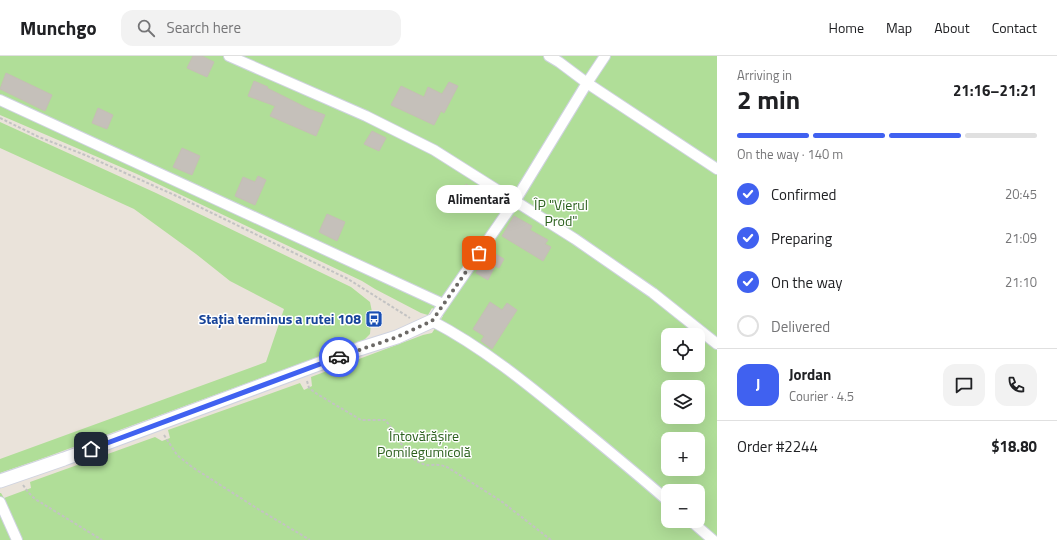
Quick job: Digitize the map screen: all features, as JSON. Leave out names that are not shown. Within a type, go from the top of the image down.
[{"type":"street","points":[[229,56],[366,116],[434,150],[575,238],[653,293],[717,344]]},
{"type":"street","points":[[549,56],[717,169]]},
{"type":"street","points":[[0,481],[397,337],[428,323],[515,201],[605,56]]},
{"type":"street","points":[[0,100],[443,304]]},
{"type":"street","points":[[428,323],[455,333],[489,356],[533,389],[661,495]]},
{"type":"street","points":[[0,502],[17,540]]},
{"type":"street","points":[[699,528],[713,540]]},
{"type":"path","points":[[0,118],[39,137],[85,155],[181,198],[348,279],[428,323]]},
{"type":"path","points":[[303,370],[309,388],[317,394],[361,420],[385,420],[409,456],[428,466],[437,464],[447,467],[501,501],[551,540]]},
{"type":"path","points":[[158,424],[170,446],[177,455],[251,505],[310,540]]},
{"type":"path","points":[[18,475],[28,492],[35,499],[102,540]]},
{"type":"green space","name":"ÎP \"Vierul Prod\"","points":[[0,56],[717,56],[717,540],[0,540],[0,493],[4,498],[31,488],[30,482],[155,437],[162,441],[170,438],[168,430],[300,383],[304,390],[312,386],[311,377],[432,333],[443,316],[432,308],[428,315],[421,313],[362,281],[137,174],[0,115]]},
{"type":"green space","points":[[0,122],[156,193],[351,287],[370,302],[372,312],[370,334],[364,340],[0,473],[0,459],[266,362],[284,309],[230,281],[134,209],[0,148]]},
{"type":"building","points":[[193,56],[202,56],[214,62],[207,77],[187,68]]},
{"type":"building","points":[[6,73],[52,95],[45,111],[0,89]]},
{"type":"building","points":[[254,81],[309,109],[325,115],[316,136],[270,116],[275,106],[248,96]]},
{"type":"building","points":[[449,82],[458,86],[444,113],[441,111],[434,125],[391,105],[401,86],[424,97],[428,87],[442,94]]},
{"type":"building","points":[[98,108],[113,115],[107,129],[92,123]]},
{"type":"building","points":[[372,131],[386,138],[379,151],[364,144]]},
{"type":"building","points":[[182,148],[200,156],[192,175],[173,167]]},
{"type":"building","points":[[258,176],[266,180],[255,205],[235,196],[243,177],[255,182]]},
{"type":"building","points":[[466,184],[486,197],[477,210],[458,197]]},
{"type":"building","points":[[327,214],[345,222],[337,241],[319,232]]},
{"type":"building","points":[[514,216],[532,226],[530,230],[548,240],[545,244],[551,247],[543,261],[502,236]]},
{"type":"building","points":[[489,250],[504,259],[499,268],[495,266],[488,280],[476,273]]},
{"type":"building","points":[[490,302],[502,310],[507,303],[517,310],[492,349],[481,341],[484,336],[473,329]]},
{"type":"way so far","points":[[339,357],[397,337],[432,321],[479,253]]},
{"type":"place","name":"Alimentară","points":[[479,253]]},
{"type":"place","name":"Stația terminus a rutei 108","points":[[374,319]]},
{"type":"route","points":[[91,449],[339,357]]},
{"type":"park label","name":"Întovărășire Pomilegumicolă","points":[[424,444]]}]
